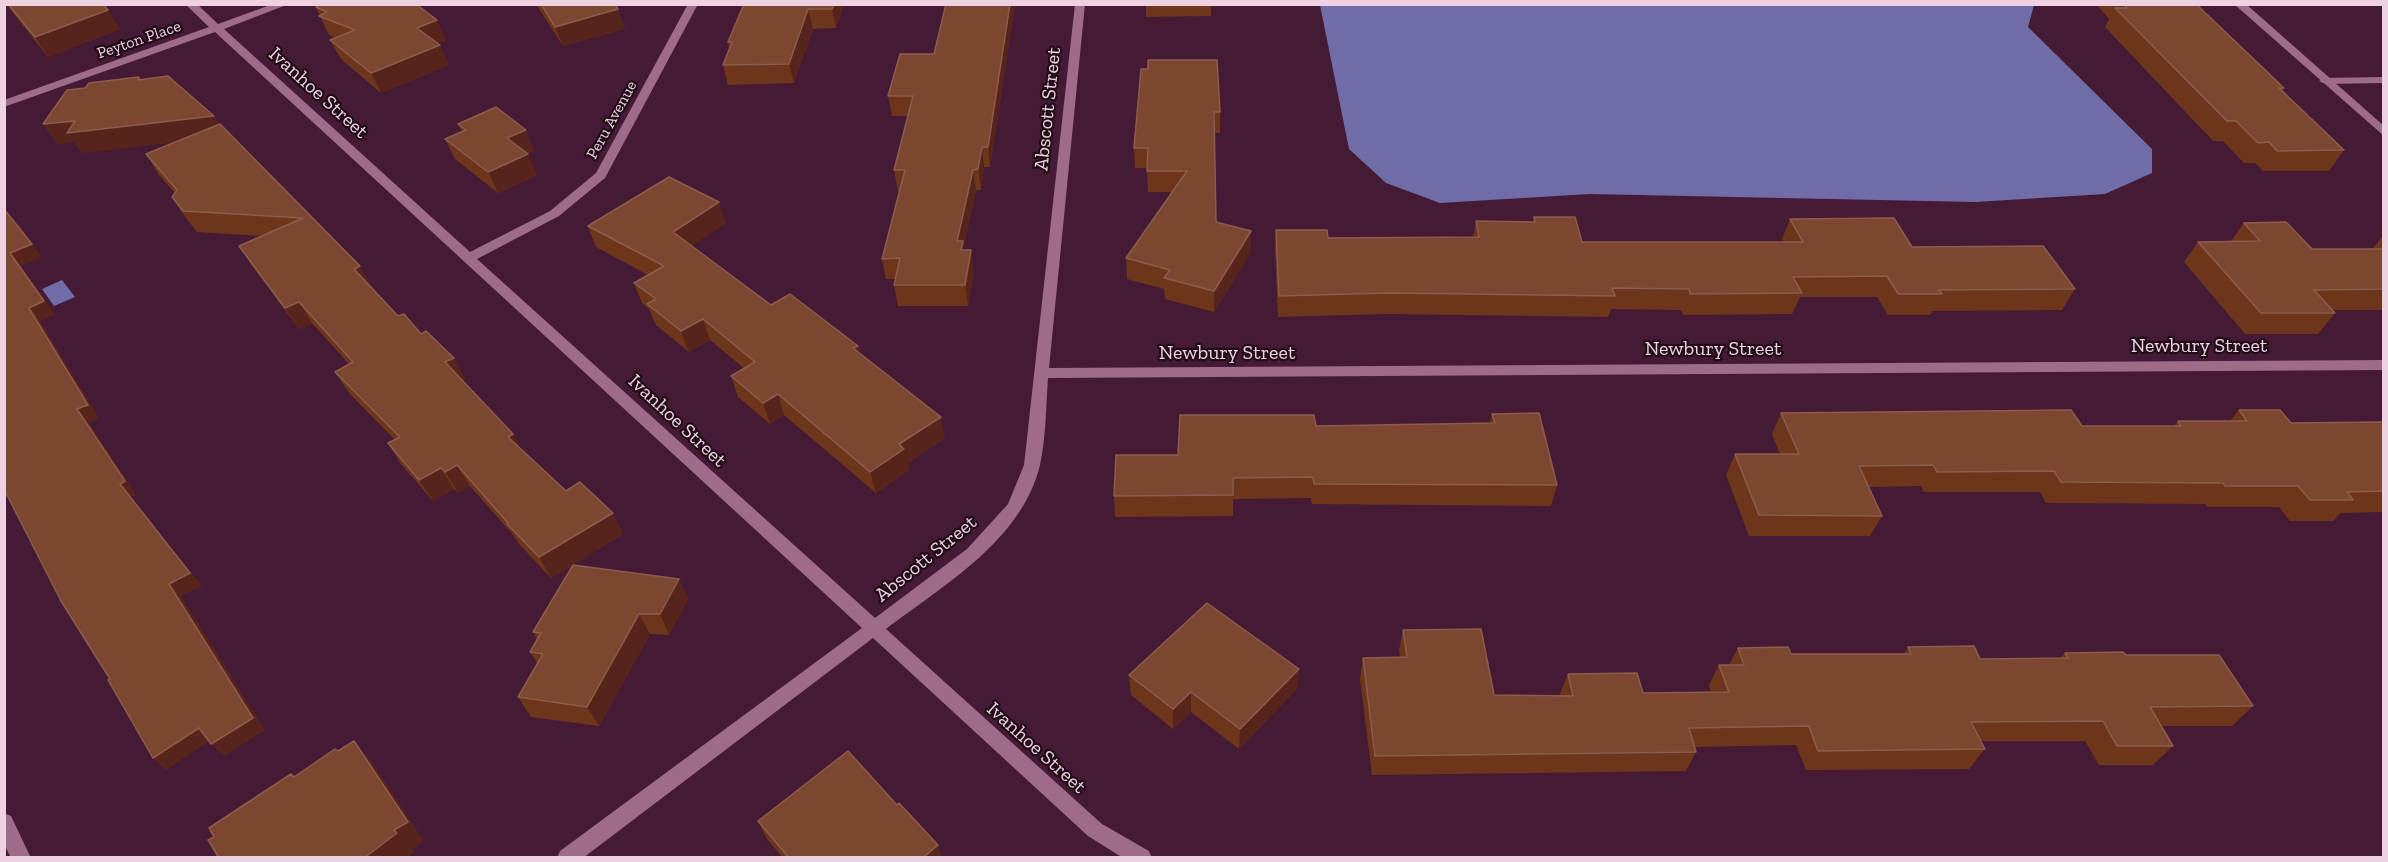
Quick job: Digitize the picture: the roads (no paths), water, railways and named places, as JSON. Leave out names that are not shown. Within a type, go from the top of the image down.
[{"type":"street","name":"Ivanhoe Street","points":[[190,4],[1095,830],[1142,858]]},
{"type":"street","name":"Peyton Place","points":[[4,104],[218,30],[284,4]]},
{"type":"street","name":"Peru Avenue","points":[[468,258],[543,222],[580,196],[601,175],[693,4]]},
{"type":"street","name":"Abscott Street","points":[[567,858],[980,549],[1016,507],[1032,465],[1080,4]]},
{"type":"street","points":[[2239,4],[2384,133]]},
{"type":"street","points":[[2325,81],[2384,80]]},
{"type":"street","name":"Newbury Street","points":[[1042,373],[2384,365]]},
{"type":"street","points":[[6,829],[21,858]]}]
